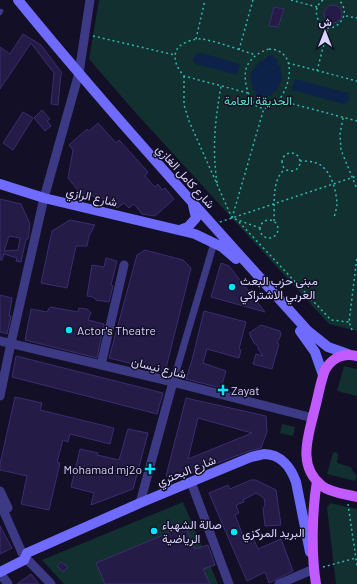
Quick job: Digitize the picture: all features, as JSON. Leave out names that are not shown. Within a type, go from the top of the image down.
[{"type":"main road","name":"شارع كامل الغازي","points":[[18,0],[79,73],[193,204],[314,337],[328,347],[353,355]]},
{"type":"main road","name":"شارع الرازي","points":[[0,184],[44,198],[180,230]]},
{"type":"main road","points":[[180,230],[188,226],[196,218],[193,204]]},
{"type":"main road","points":[[180,230],[195,234],[230,253],[306,338],[317,356],[323,375]]},
{"type":"main road","points":[[353,355],[337,357],[332,360],[325,370],[306,445],[306,456],[311,474],[317,481],[323,487],[353,496]]},
{"type":"main road","name":"شارع البحتري","points":[[0,572],[24,560],[27,555],[140,502],[252,457],[265,454],[276,457],[292,470],[296,482],[314,569]]},
{"type":"main road","points":[[316,584],[314,569],[314,511],[317,481]]},
{"type":"street","points":[[0,396],[44,198],[79,73],[90,0]]},
{"type":"street","points":[[140,502],[173,382],[214,243]]},
{"type":"street","points":[[100,365],[124,265]]},
{"type":"street","name":"شارع نيسان","points":[[0,341],[173,382],[313,418]]},
{"type":"street","points":[[191,482],[229,584]]},
{"type":"street","points":[[0,492],[27,555],[51,584]]},
{"type":"street","points":[[0,503],[23,555],[27,555]]},
{"type":"street","points":[[279,584],[314,569]]},
{"type":"street","points":[[0,572],[8,584]]},
{"type":"path","points":[[196,39],[205,0]]},
{"type":"path","points":[[239,50],[253,0]]},
{"type":"path","points":[[291,0],[317,8]]},
{"type":"path","points":[[324,0],[317,8],[316,12],[320,22],[328,28],[338,27],[342,24],[346,16],[345,6],[340,0]]},
{"type":"path","points":[[346,16],[357,18]]},
{"type":"path","points":[[317,71],[328,28]]},
{"type":"path","points":[[93,36],[175,54]]},
{"type":"path","points":[[256,55],[201,39],[191,40],[177,48],[175,54],[178,68],[184,76],[184,105],[189,121],[232,218],[260,228]]},
{"type":"path","points":[[269,49],[279,50],[285,54],[288,63],[290,73],[287,84],[278,100],[270,107],[264,108],[254,105],[248,93],[246,67],[261,51],[269,49]]},
{"type":"path","points":[[288,63],[357,81]]},
{"type":"path","points":[[184,76],[248,93]]},
{"type":"path","points":[[218,186],[214,162],[215,126],[221,86]]},
{"type":"path","points":[[278,100],[357,121]]},
{"type":"path","points":[[232,218],[264,108]]},
{"type":"path","points":[[343,118],[340,134],[341,150],[357,189]]},
{"type":"path","points":[[293,152],[300,161],[299,167],[291,171],[285,169],[283,166],[282,157],[287,153],[293,152]]},
{"type":"path","points":[[300,161],[311,162],[319,165],[326,171],[333,184],[337,204],[334,218]]},
{"type":"path","points":[[274,221],[265,220],[261,225],[260,231],[263,236],[272,238],[277,234],[279,228],[274,221],[276,182],[279,173],[285,169]]},
{"type":"path","points":[[212,224],[357,176]]},
{"type":"path","points":[[237,220],[331,320],[349,322]]},
{"type":"path","points":[[352,330],[349,322],[357,257]]},
{"type":"path","points":[[353,496],[348,507],[357,566]]},
{"type":"path","points":[[314,569],[356,558]]},
{"type":"green space","name":"الحديقة العامة","points":[[99,0],[357,0],[357,331],[329,324],[134,111],[89,59]]},
{"type":"green space","points":[[344,366],[357,369],[357,396],[337,391]]},
{"type":"green space","points":[[282,424],[295,427],[293,436],[280,433]]},
{"type":"green space","points":[[336,452],[338,454],[337,463],[351,467],[357,476],[355,481],[327,474],[333,453]]},
{"type":"green space","name":"صالة الشهباء الرياضية","points":[[183,502],[218,584],[64,584],[42,560]]},
{"type":"green space","points":[[330,503],[357,509],[357,584],[336,584],[327,508]]},
{"type":"water","points":[[201,53],[240,64],[237,75],[196,64],[193,61],[194,56]]},
{"type":"water","points":[[272,55],[277,59],[278,65],[281,66],[281,80],[276,91],[273,92],[271,96],[269,95],[264,99],[260,99],[257,98],[255,94],[256,91],[252,89],[250,77],[251,73],[260,60],[263,61],[268,56]]},
{"type":"water","points":[[295,79],[348,93],[350,99],[344,104],[292,90]]},
{"type":"building","points":[[333,5],[339,8],[342,14],[339,20],[333,23],[327,20],[324,14],[327,8]]},
{"type":"building","points":[[274,7],[284,9],[278,27],[269,26]]},
{"type":"building","points":[[23,34],[41,45],[62,73],[58,105],[51,104],[54,73],[31,43],[0,89],[0,47],[10,54]]},
{"type":"building","points":[[42,110],[50,119],[47,121],[51,126],[45,131],[34,118]]},
{"type":"building","points":[[23,112],[33,118],[13,150],[3,143]]},
{"type":"building","points":[[98,123],[116,143],[119,140],[148,172],[145,176],[155,187],[158,184],[162,190],[165,188],[174,199],[155,216],[142,214],[134,204],[129,208],[124,203],[117,208],[109,200],[80,193],[68,178],[73,150],[69,145],[87,129],[89,131]]},
{"type":"building","points":[[0,199],[21,204],[30,224],[28,239],[26,239],[21,262],[16,261],[17,258],[4,254],[2,260],[0,260]],"holes":[[[9,236],[20,238],[18,250],[4,251]]]},
{"type":"building","points":[[70,220],[95,225],[89,236],[87,246],[76,246],[67,288],[41,283],[52,231]]},
{"type":"building","points":[[145,250],[183,260],[191,268],[165,372],[109,358],[137,255]]},
{"type":"building","points":[[106,258],[117,261],[111,285],[113,286],[109,302],[96,300],[93,297],[87,296],[92,265],[104,267]]},
{"type":"building","points":[[221,263],[229,266],[265,312],[211,297]]},
{"type":"building","points":[[0,295],[12,298],[9,316],[11,316],[7,334],[0,332]]},
{"type":"building","points":[[50,307],[78,312],[79,308],[87,309],[91,313],[88,320],[104,324],[97,358],[25,340],[31,309],[47,312]]},
{"type":"building","points":[[204,311],[246,322],[239,349],[241,350],[239,358],[207,349],[203,363],[226,371],[221,388],[186,379]]},
{"type":"building","points":[[261,325],[280,331],[281,335],[277,343],[279,344],[272,369],[253,364],[256,354],[263,356],[249,333]]},
{"type":"building","points":[[16,356],[163,393],[157,414],[12,377]]},
{"type":"building","points":[[15,397],[42,403],[40,410],[114,428],[110,444],[70,434],[68,442],[63,440],[57,462],[60,463],[49,510],[21,504],[27,476],[0,470],[0,464]]},
{"type":"building","points":[[186,398],[266,416],[267,432],[261,448],[249,451],[176,479],[166,476]],"holes":[[[198,418],[252,433],[188,459]]]},
{"type":"building","points":[[128,429],[148,433],[133,489],[91,505],[94,493],[71,487],[80,449],[119,460]]},
{"type":"building","name":"البريد المركزي","points":[[251,480],[256,480],[276,490],[281,525],[265,526],[263,508],[265,505],[264,498],[256,493],[243,500],[244,502],[236,505],[239,513],[235,515],[245,541],[253,538],[258,549],[281,539],[293,571],[269,583],[265,572],[247,581],[209,493],[228,485],[230,489]]},
{"type":"building","points":[[0,526],[12,548],[0,554]]},
{"type":"building","points":[[185,526],[195,549],[208,545],[215,565],[203,569],[210,584],[105,584],[96,563]]},
{"type":"building","points":[[61,562],[68,567],[63,572],[57,566]]},
{"type":"building","points":[[31,574],[39,584],[17,584]]},
{"type":"place","name":"مبنى حزب البعث العربي الاشتراكي","points":[[232,287]]},
{"type":"place","name":"Actor's Theatre","points":[[69,330]]},
{"type":"place","name":"Zayat","points":[[223,390]]},
{"type":"place","name":"Mohamad mj2o","points":[[150,469]]},
{"type":"place","name":"صالة الشهباء الرياضية","points":[[154,531]]},
{"type":"place","name":"البريد المركزي","points":[[234,532]]}]
